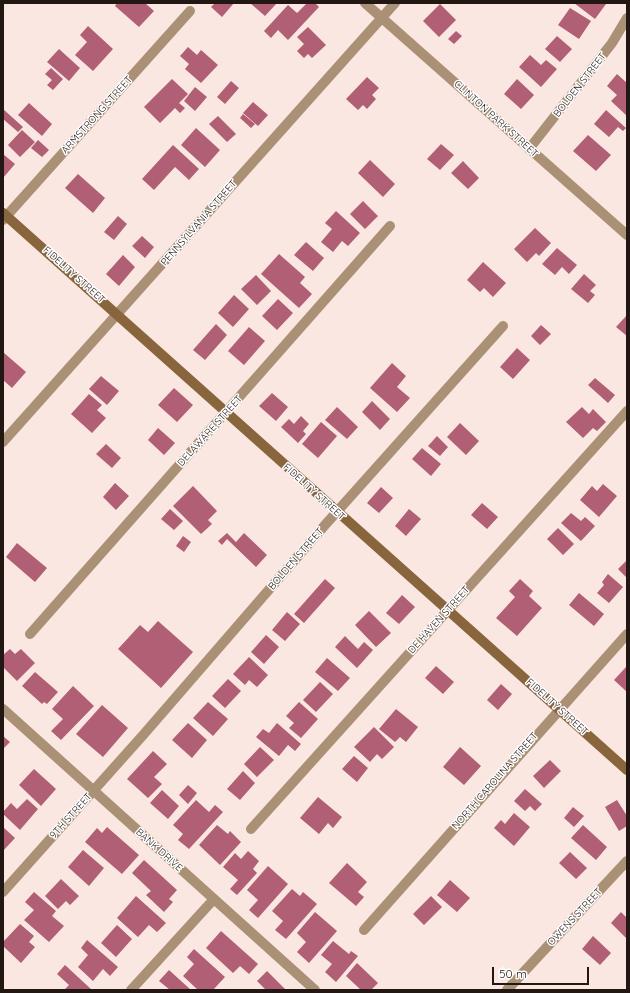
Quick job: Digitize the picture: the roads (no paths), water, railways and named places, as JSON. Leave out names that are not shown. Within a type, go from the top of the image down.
[{"type":"main road","name":"FIDELITY STREET","points":[[4,216],[118,315],[447,611],[560,708],[627,770]]},
{"type":"street","name":"CLINTON PARK STREET","points":[[365,3],[627,235]]},
{"type":"street","name":"PENNSYLVANIA STREET","points":[[3,442],[395,3]]},
{"type":"street","name":"ARMSTRONG STREET","points":[[4,216],[190,10]]},
{"type":"street","name":"BOLDEN STREET","points":[[529,149],[612,44],[627,18]]},
{"type":"street","name":"DELAWARE STREET","points":[[30,634],[390,226]]},
{"type":"street","name":"BOLDEN STREET","points":[[138,740],[337,512],[503,326]]},
{"type":"street","name":"DE HAVEN STREET","points":[[251,830],[627,411]]},
{"type":"street","name":"NORTH CAROLINA STREET","points":[[364,930],[627,634]]},
{"type":"street","name":"BANK DRIVE","points":[[3,709],[315,990]]},
{"type":"street","name":"9TH STREET","points":[[3,892],[138,740]]},
{"type":"street","name":"OWENS STREET","points":[[507,990],[627,861]]},
{"type":"street","points":[[131,990],[214,898]]}]
